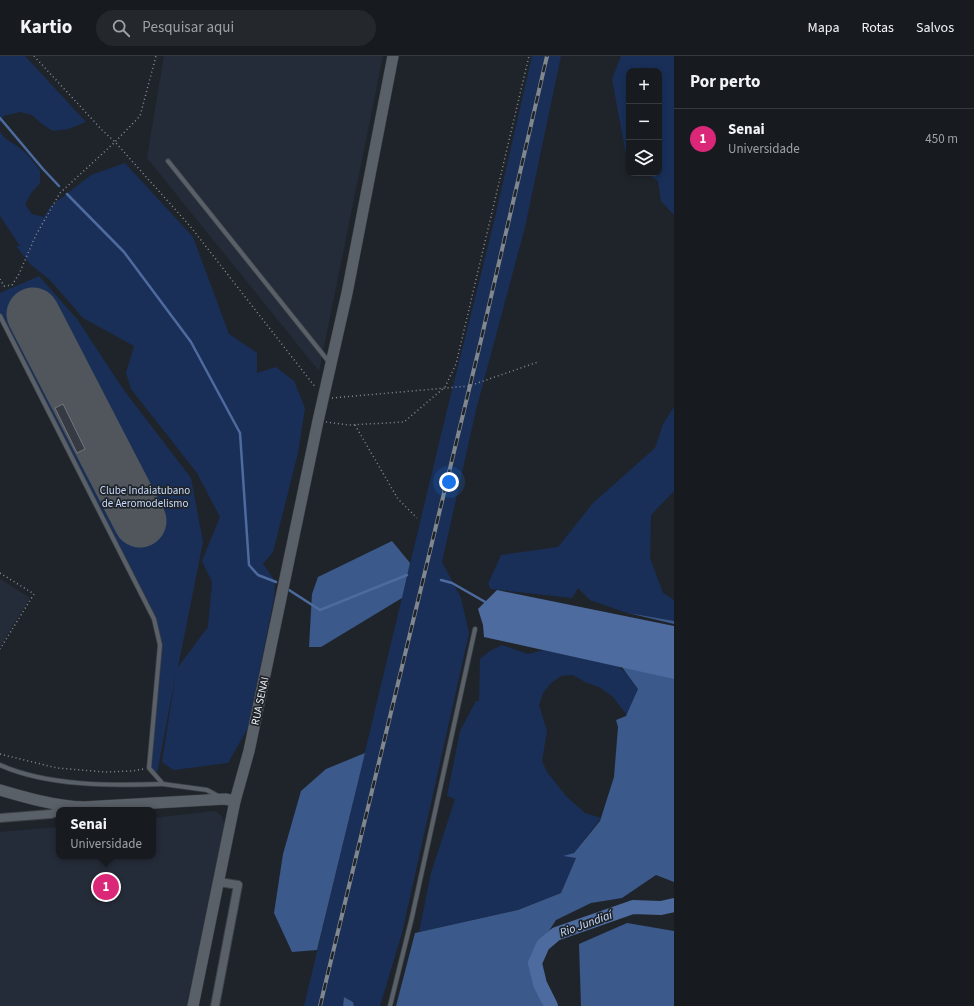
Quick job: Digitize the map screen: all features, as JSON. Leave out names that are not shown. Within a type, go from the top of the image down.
[{"type":"street","name":"RUA SENAI","points":[[193,1005],[219,882],[230,800],[249,751],[318,421],[332,365],[347,293],[393,56]]},
{"type":"street","points":[[0,790],[63,807]]},
{"type":"street","points":[[84,807],[230,800]]},
{"type":"street","points":[[0,818],[51,814],[56,812]]},
{"type":"street","points":[[215,1006],[238,885],[219,882]]},
{"type":"lane","points":[[168,161],[332,365]]},
{"type":"lane","points":[[0,316],[154,619],[160,645],[149,768],[163,784]]},
{"type":"lane","points":[[390,1006],[412,918],[476,630]]},
{"type":"lane","points":[[0,765],[43,778],[128,785],[163,784],[207,790],[230,800]]},
{"type":"path","points":[[34,56],[102,130],[115,142],[190,226],[324,399],[469,386],[538,362]]},
{"type":"path","points":[[0,279],[4,286],[12,285],[19,274],[36,235],[60,193],[115,142],[140,116],[156,56]]},
{"type":"path","points":[[318,421],[355,425],[404,422],[445,387],[456,364],[529,56]]},
{"type":"path","points":[[355,425],[398,499],[418,518]]},
{"type":"path","points":[[0,573],[34,594],[0,649]]},
{"type":"path","points":[[0,754],[57,768],[105,772],[132,771],[149,768]]},
{"type":"shaded area","points":[[164,56],[383,56],[319,371],[147,158]]},
{"type":"shaded area","points":[[392,541],[410,563],[402,598],[321,647],[309,647],[312,594],[318,577]]},
{"type":"shaded area","points":[[0,579],[30,598],[0,646]]},
{"type":"shaded area","points":[[497,590],[674,626],[674,679],[484,637],[483,625],[478,609]]},
{"type":"shaded area","points":[[628,613],[674,621],[674,624]]},
{"type":"shaded area","points":[[619,663],[674,667],[674,882],[656,875],[622,898],[591,903],[556,920],[543,940],[535,977],[543,1006],[396,1006],[415,933],[518,910],[561,893],[576,858],[563,856],[574,853],[600,821],[614,777],[618,727],[616,720],[626,716],[638,689]]},
{"type":"shaded area","points":[[365,753],[317,950],[292,952],[274,913],[283,854],[301,791],[326,769]]},
{"type":"shaded area","points":[[215,811],[222,816],[225,827],[188,1006],[0,1006],[0,832],[56,827],[56,859],[156,859],[156,818]]},
{"type":"shaded area","points":[[627,923],[674,931],[674,1006],[581,1006],[579,944]]},
{"type":"shaded area","points":[[344,997],[353,1002],[354,1006],[343,1006]]},
{"type":"green space","points":[[0,56],[25,56],[86,122],[68,129],[53,131],[32,115],[20,112],[3,116],[0,124]]},
{"type":"green space","points":[[532,56],[561,56],[525,227],[476,410],[442,562],[461,598],[469,633],[402,933],[380,1006],[354,1006],[353,1002],[344,997],[343,1006],[304,1006],[447,410],[494,222]]},
{"type":"green space","points":[[621,56],[674,56],[674,215],[661,201],[658,181],[650,176],[662,176],[662,68],[626,68],[626,155],[612,79]]},
{"type":"green space","name":"Clube Indaiatubano de Aeromodelismo","points":[[0,132],[6,139],[27,154],[40,170],[40,183],[32,192],[25,204],[32,214],[44,217],[51,206],[91,175],[125,163],[193,237],[229,334],[257,353],[257,373],[276,367],[294,381],[305,408],[298,453],[273,552],[263,564],[275,581],[274,598],[248,728],[228,763],[173,770],[162,762],[176,673],[157,773],[149,768],[160,645],[154,619],[0,315],[0,293],[39,276],[77,319],[123,389],[191,478],[203,542],[178,667],[208,627],[212,582],[202,561],[220,517],[197,473],[131,389],[126,373],[134,346],[83,318],[50,280],[30,264],[16,246],[20,246],[0,216]]},
{"type":"green space","points":[[674,407],[674,491],[651,515],[650,558],[663,593],[674,600],[674,621],[627,613],[590,600],[578,588],[572,598],[491,589],[488,584],[501,555],[558,547],[593,503],[655,448],[663,424]]},
{"type":"green space","points":[[502,645],[528,654],[544,650],[618,666],[627,674],[638,689],[627,715],[612,696],[599,687],[585,682],[573,675],[561,676],[551,683],[543,693],[539,705],[547,731],[542,761],[547,772],[566,796],[585,813],[601,818],[574,853],[565,856],[576,858],[561,893],[518,910],[419,932],[431,873],[455,799],[447,796],[460,731],[476,701],[479,701],[480,659],[490,651]]},
{"type":"building","points":[[63,404],[85,449],[77,453],[55,408]]},
{"type":"waterway","points":[[0,118],[59,186]]},
{"type":"waterway","points":[[67,194],[124,252],[191,342],[240,433],[249,565],[258,575],[276,582]]},
{"type":"waterway","points":[[289,590],[320,610],[407,575]]},
{"type":"waterway","points":[[441,580],[452,583],[487,603]]},
{"type":"waterway","name":"Rio Jundiaí","points":[[551,1006],[540,984],[535,963],[543,945],[556,934],[633,907],[661,908],[674,905]]},
{"type":"runway","points":[[33,314],[140,521]]},
{"type":"railway","points":[[320,1006],[481,340],[547,56]]},
{"type":"place","name":"Senai","points":[[106,887]]}]
